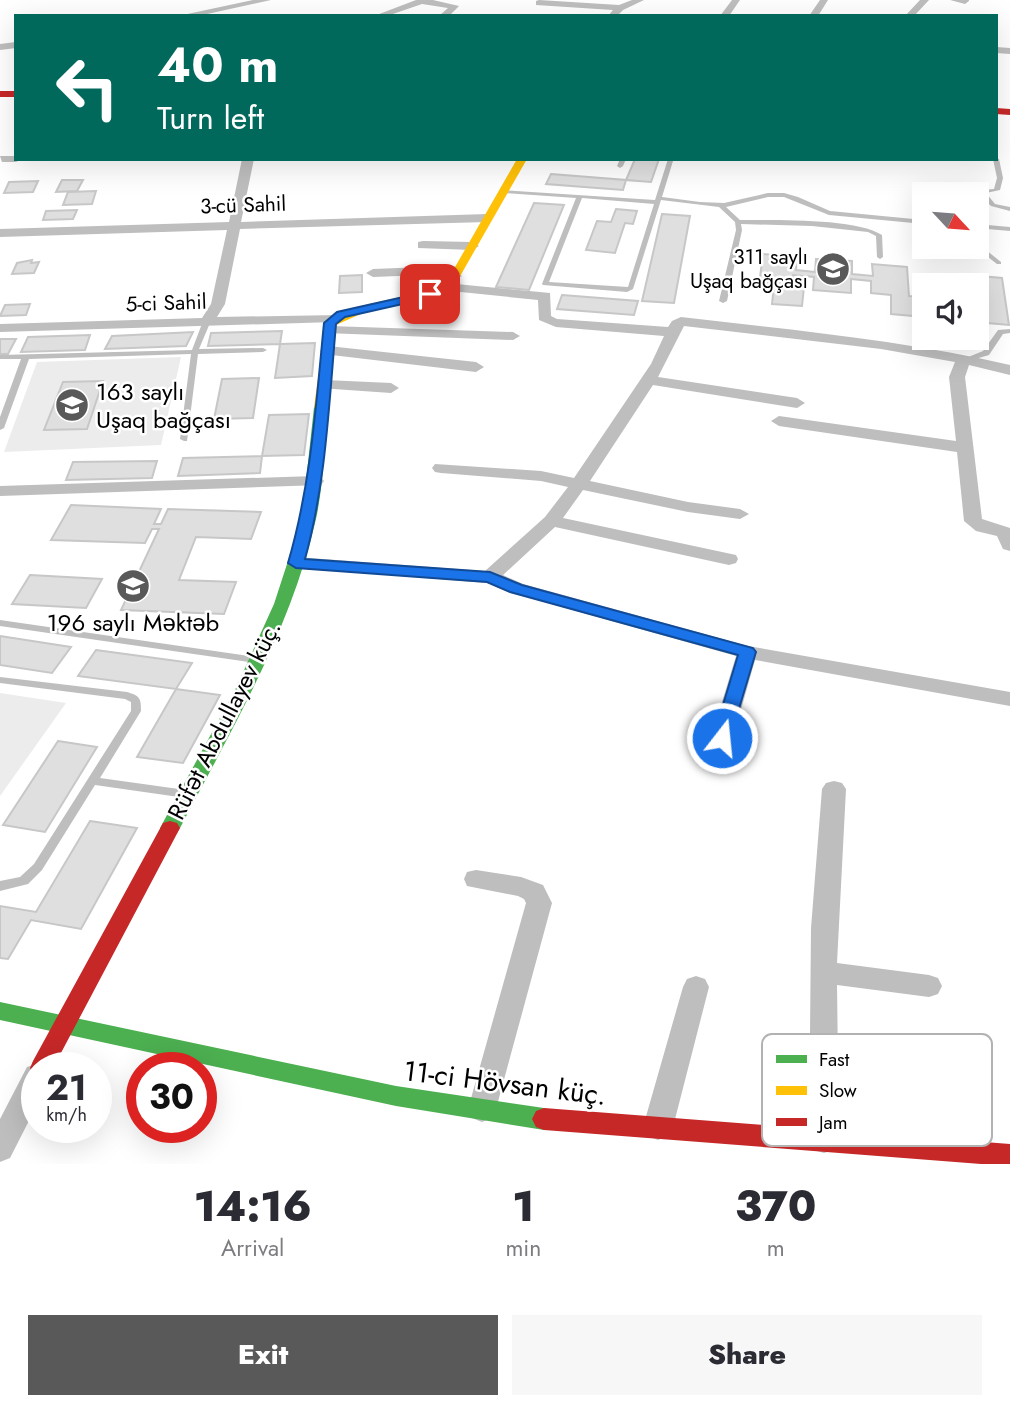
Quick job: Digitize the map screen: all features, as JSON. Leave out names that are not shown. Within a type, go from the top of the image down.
[{"type":"street","points":[[193,14],[267,0]]},
{"type":"street","points":[[384,14],[423,0],[455,6],[445,14]]},
{"type":"street","points":[[614,14],[620,8],[640,0]]},
{"type":"street","points":[[911,14],[925,0]]},
{"type":"street","points":[[954,0],[965,1]]},
{"type":"street","points":[[539,3],[620,8]]},
{"type":"street","points":[[2,159],[14,159]]},
{"type":"street","points":[[206,323],[218,304],[248,161]]},
{"type":"street","points":[[332,324],[430,294],[450,281],[521,161]]},
{"type":"street","name":"3-cü Sahil","points":[[0,233],[487,218]]},
{"type":"street","points":[[424,245],[472,246]]},
{"type":"street","points":[[373,273],[424,271],[450,281],[545,290],[546,320],[674,332]]},
{"type":"street","points":[[490,577],[551,521],[579,484],[649,380],[677,324],[691,320],[881,345],[1010,370]]},
{"type":"street","name":"5-ci Sahil","points":[[0,328],[206,323],[332,324],[513,336]]},
{"type":"street","name":"Rüfət Abdullayev küç.","points":[[49,1052],[258,660],[296,563],[309,518],[315,481],[332,324]]},
{"type":"street","points":[[328,351],[476,366]]},
{"type":"street","points":[[965,360],[959,367],[957,377],[973,521],[982,527],[1005,532],[1010,545]]},
{"type":"street","points":[[649,380],[797,403]]},
{"type":"street","points":[[325,385],[391,388]]},
{"type":"street","points":[[779,421],[965,448]]},
{"type":"street","points":[[441,468],[541,476],[688,507],[740,514]]},
{"type":"street","points":[[0,491],[315,481]]},
{"type":"street","points":[[551,521],[729,559]]},
{"type":"street","points":[[296,563],[490,577],[516,588],[747,652],[1010,699]]},
{"type":"street","points":[[722,738],[747,652]]},
{"type":"street","points":[[823,1034],[823,972],[834,789]]},
{"type":"street","points":[[476,879],[521,887],[534,892],[539,903],[482,1109]]},
{"type":"street","points":[[823,972],[929,986]]},
{"type":"street","points":[[658,1127],[696,987]]},
{"type":"street","name":"11-ci Hövsan küç.","points":[[0,1011],[396,1096],[544,1119],[762,1135]]},
{"type":"street","points":[[0,1148],[21,1107]]},
{"type":"street","name":"11-ci Hövsan küç.","points":[[894,1146],[1010,1156]]},
{"type":"lane","points":[[580,196],[545,290],[619,291],[631,288],[670,161]]},
{"type":"lane","points":[[989,191],[997,190],[1000,184],[996,161]]},
{"type":"lane","points":[[504,191],[721,205],[767,194],[782,194],[829,213],[912,221]]},
{"type":"lane","points":[[989,201],[993,205],[1010,209]]},
{"type":"lane","points":[[721,205],[738,222],[739,230],[723,301]]},
{"type":"lane","points":[[738,222],[801,223],[867,229],[879,235],[880,257]]},
{"type":"lane","points":[[989,227],[1010,229]]},
{"type":"lane","points":[[989,255],[999,263]]},
{"type":"lane","points":[[184,439],[195,351],[206,323]]},
{"type":"lane","points":[[965,360],[986,353],[1001,332],[1010,331]]},
{"type":"lane","points":[[0,356],[263,350]]},
{"type":"lane","points":[[0,428],[26,356]]},
{"type":"lane","points":[[0,623],[258,660]]},
{"type":"lane","points":[[0,680],[127,696],[136,700],[136,711],[38,867],[24,881],[0,886]]},
{"type":"lane","points":[[93,781],[188,794]]},
{"type":"shaded area","points":[[181,357],[161,445],[4,452],[37,362]]},
{"type":"shaded area","points":[[0,693],[66,703],[0,796]]},
{"type":"building","points":[[634,161],[658,161],[651,182],[626,180]]},
{"type":"building","points":[[551,174],[626,180],[623,190],[546,184]]},
{"type":"building","points":[[62,180],[83,180],[77,191],[56,192]]},
{"type":"building","points":[[38,181],[33,192],[4,193],[9,182]]},
{"type":"building","points":[[96,191],[92,204],[63,205],[68,192]]},
{"type":"building","points":[[534,203],[564,205],[529,290],[496,287]]},
{"type":"building","points":[[616,209],[637,211],[633,224],[625,223],[615,253],[586,250],[597,221],[611,222]]},
{"type":"building","points":[[77,210],[73,219],[43,220],[46,211]]},
{"type":"building","points":[[662,214],[690,216],[674,303],[642,301]]},
{"type":"building","points":[[763,254],[797,257],[796,270],[815,272],[816,259],[852,261],[852,274],[873,276],[872,264],[907,267],[912,316],[891,314],[891,295],[871,293],[871,281],[851,279],[851,293],[813,290],[814,277],[793,275],[792,286],[804,287],[802,306],[772,304],[774,286],[759,285]]},
{"type":"building","points":[[32,260],[31,263],[39,262],[34,273],[12,274],[17,263]]},
{"type":"building","points":[[362,275],[362,292],[339,293],[340,276]]},
{"type":"building","points":[[989,277],[1002,278],[1009,325],[989,323]]},
{"type":"building","points":[[562,295],[638,301],[634,315],[557,309]]},
{"type":"building","points":[[30,304],[26,315],[0,316],[5,305]]},
{"type":"building","points":[[282,331],[280,344],[208,346],[211,333]]},
{"type":"building","points":[[193,332],[186,346],[105,349],[112,336]]},
{"type":"building","points":[[90,335],[85,350],[21,352],[28,337]]},
{"type":"building","points":[[0,339],[16,339],[8,354],[0,354]]},
{"type":"building","points":[[315,343],[312,376],[275,378],[280,344]]},
{"type":"building","points":[[259,378],[253,418],[214,419],[222,379]]},
{"type":"building","points":[[103,381],[87,429],[44,430],[63,382]]},
{"type":"building","points":[[309,414],[304,455],[262,456],[269,415]]},
{"type":"building","points":[[262,456],[260,473],[178,476],[183,458]]},
{"type":"building","points":[[157,461],[152,478],[66,480],[73,462]]},
{"type":"building","points":[[71,505],[161,509],[154,524],[161,524],[168,509],[261,512],[251,539],[196,537],[179,580],[236,582],[224,614],[121,610],[159,529],[152,529],[145,543],[51,540]]},
{"type":"building","points":[[30,575],[102,579],[86,608],[12,604]]},
{"type":"building","points":[[0,636],[71,647],[52,673],[0,665]]},
{"type":"building","points":[[96,650],[192,663],[176,689],[78,676]]},
{"type":"building","points":[[176,689],[220,695],[183,763],[137,757]]},
{"type":"building","points":[[58,741],[97,747],[45,832],[3,825]]},
{"type":"building","points":[[90,821],[137,828],[81,929],[31,920],[8,959],[0,958],[0,906],[36,912]]},
{"type":"traffic: fast","points":[[170,828],[244,690],[282,604],[309,518],[321,407]]},
{"type":"traffic: fast","points":[[0,1011],[396,1096],[544,1119]]},
{"type":"traffic: slow","points":[[321,407],[330,323],[360,310],[426,295],[455,276],[521,161]]},
{"type":"traffic: jam","points":[[0,94],[14,94]]},
{"type":"traffic: jam","points":[[998,111],[1010,112]]},
{"type":"traffic: jam","points":[[50,1052],[170,828]]},
{"type":"traffic: jam","points":[[544,1119],[762,1136]]},
{"type":"traffic: jam","points":[[894,1146],[1010,1155]]},
{"type":"place","name":"311 saylı Uşaq bağçası","points":[[833,269]]},
{"type":"place","name":"163 saylı Uşaq bağçası","points":[[72,405]]},
{"type":"place","name":"196 saylı Məktəb","points":[[133,586]]},
{"type":"route","points":[[430,294],[341,314],[330,323],[315,481],[309,518],[296,563],[490,577],[516,588],[747,652],[722,738]]}]
